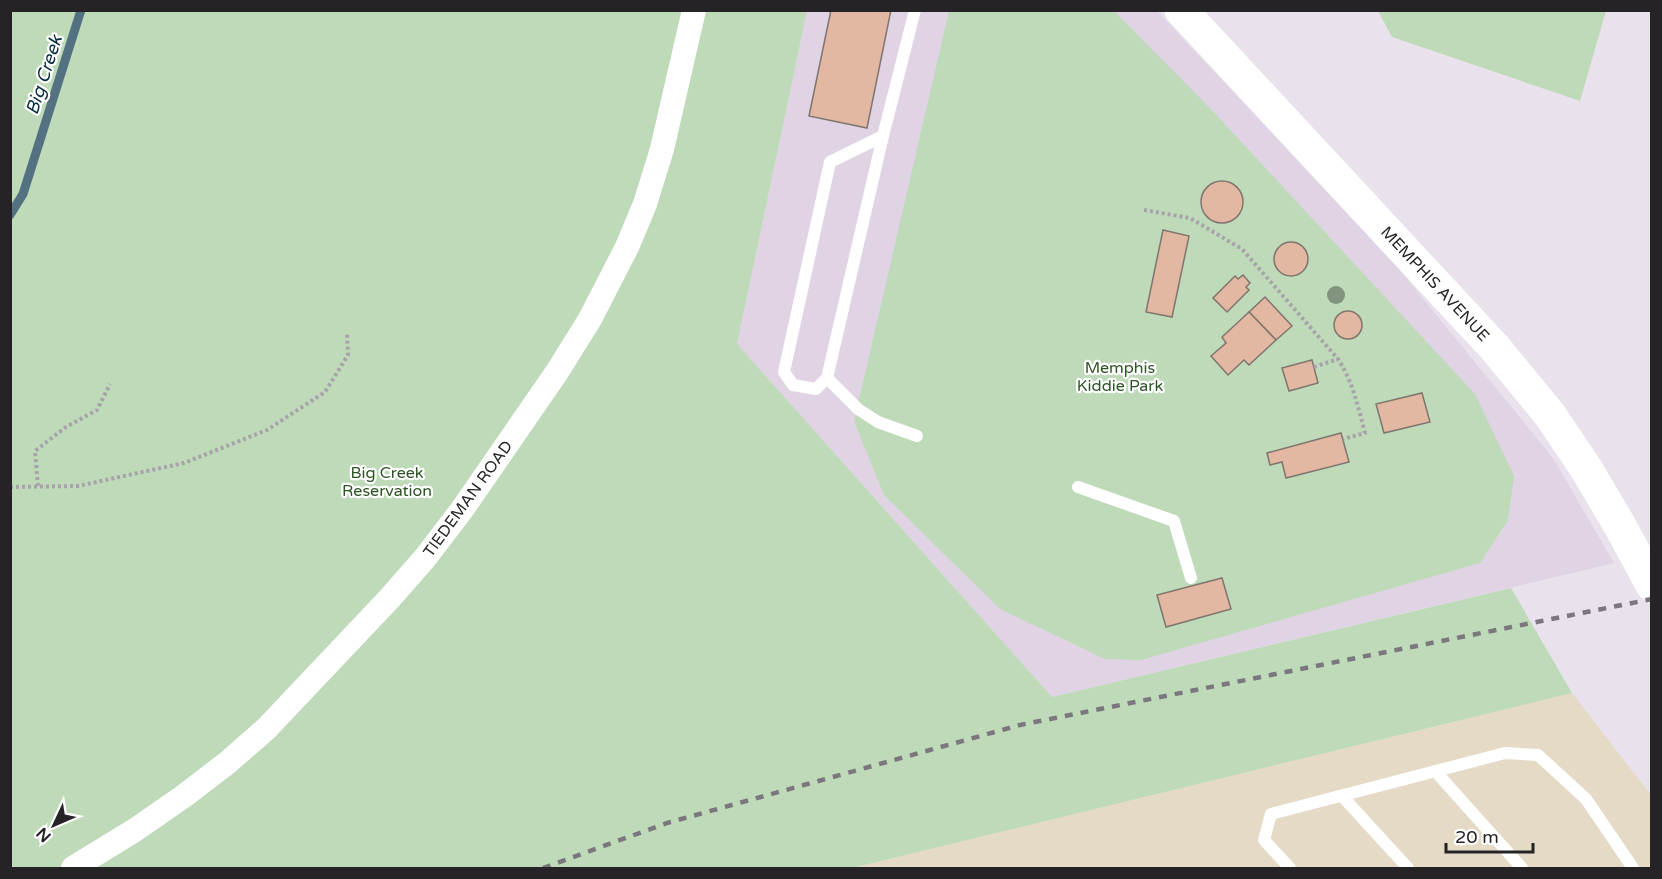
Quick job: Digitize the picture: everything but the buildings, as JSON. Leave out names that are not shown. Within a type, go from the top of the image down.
[{"type":"main road","name":"MEMPHIS AVENUE","points":[[1182,10],[1495,348],[1550,415],[1587,470],[1652,585]]},
{"type":"street","name":"TIEDEMAN ROAD","points":[[73,868],[135,830],[184,796],[266,729],[389,599],[425,558],[461,511],[557,372],[590,319],[627,247],[645,204],[662,149],[694,10]]},
{"type":"lane","points":[[884,136],[830,162],[784,372],[793,385],[816,389],[827,378],[915,10]]},
{"type":"lane","points":[[827,378],[858,409],[878,422],[917,436]]},
{"type":"lane","points":[[1078,487],[1174,521],[1191,578]]},
{"type":"lane","points":[[1290,868],[1264,840],[1271,814],[1505,753],[1538,755],[1586,799],[1634,868]]},
{"type":"lane","points":[[1435,771],[1522,868]]},
{"type":"lane","points":[[1342,796],[1408,868]]},
{"type":"path","points":[[1144,210],[1190,218],[1242,249],[1338,359],[1352,386],[1365,433],[1343,439]]},
{"type":"path","points":[[10,487],[78,486],[184,463],[267,430],[325,392],[348,355],[347,332]]},
{"type":"path","points":[[1314,367],[1338,359]]},
{"type":"path","points":[[38,486],[35,451],[66,427],[97,410],[110,384]]},
{"type":"shaded area","name":"Memphis Kiddie Park","points":[[807,11],[1157,11],[1399,269],[1553,458],[1614,563],[1052,697],[737,344]]},
{"type":"shaded area","points":[[1572,693],[1651,795],[1651,868],[852,868]]},
{"type":"green space","name":"Big Creek Reservation","points":[[10,11],[807,11],[737,344],[1052,697],[1511,588],[1572,693],[852,868],[11,868]]},
{"type":"green space","name":"Memphis Kiddie Park","points":[[949,11],[1114,11],[1207,105],[1475,394],[1514,476],[1508,520],[1480,563],[1141,660],[1105,659],[1000,609],[884,495],[854,421]]},
{"type":"green space","points":[[1378,11],[1606,11],[1580,101],[1392,37]]},
{"type":"waterway","name":"Big Creek","points":[[10,215],[23,194],[81,10]]},
{"type":"railway","points":[[543,868],[667,823],[1020,725],[1652,599]]}]
